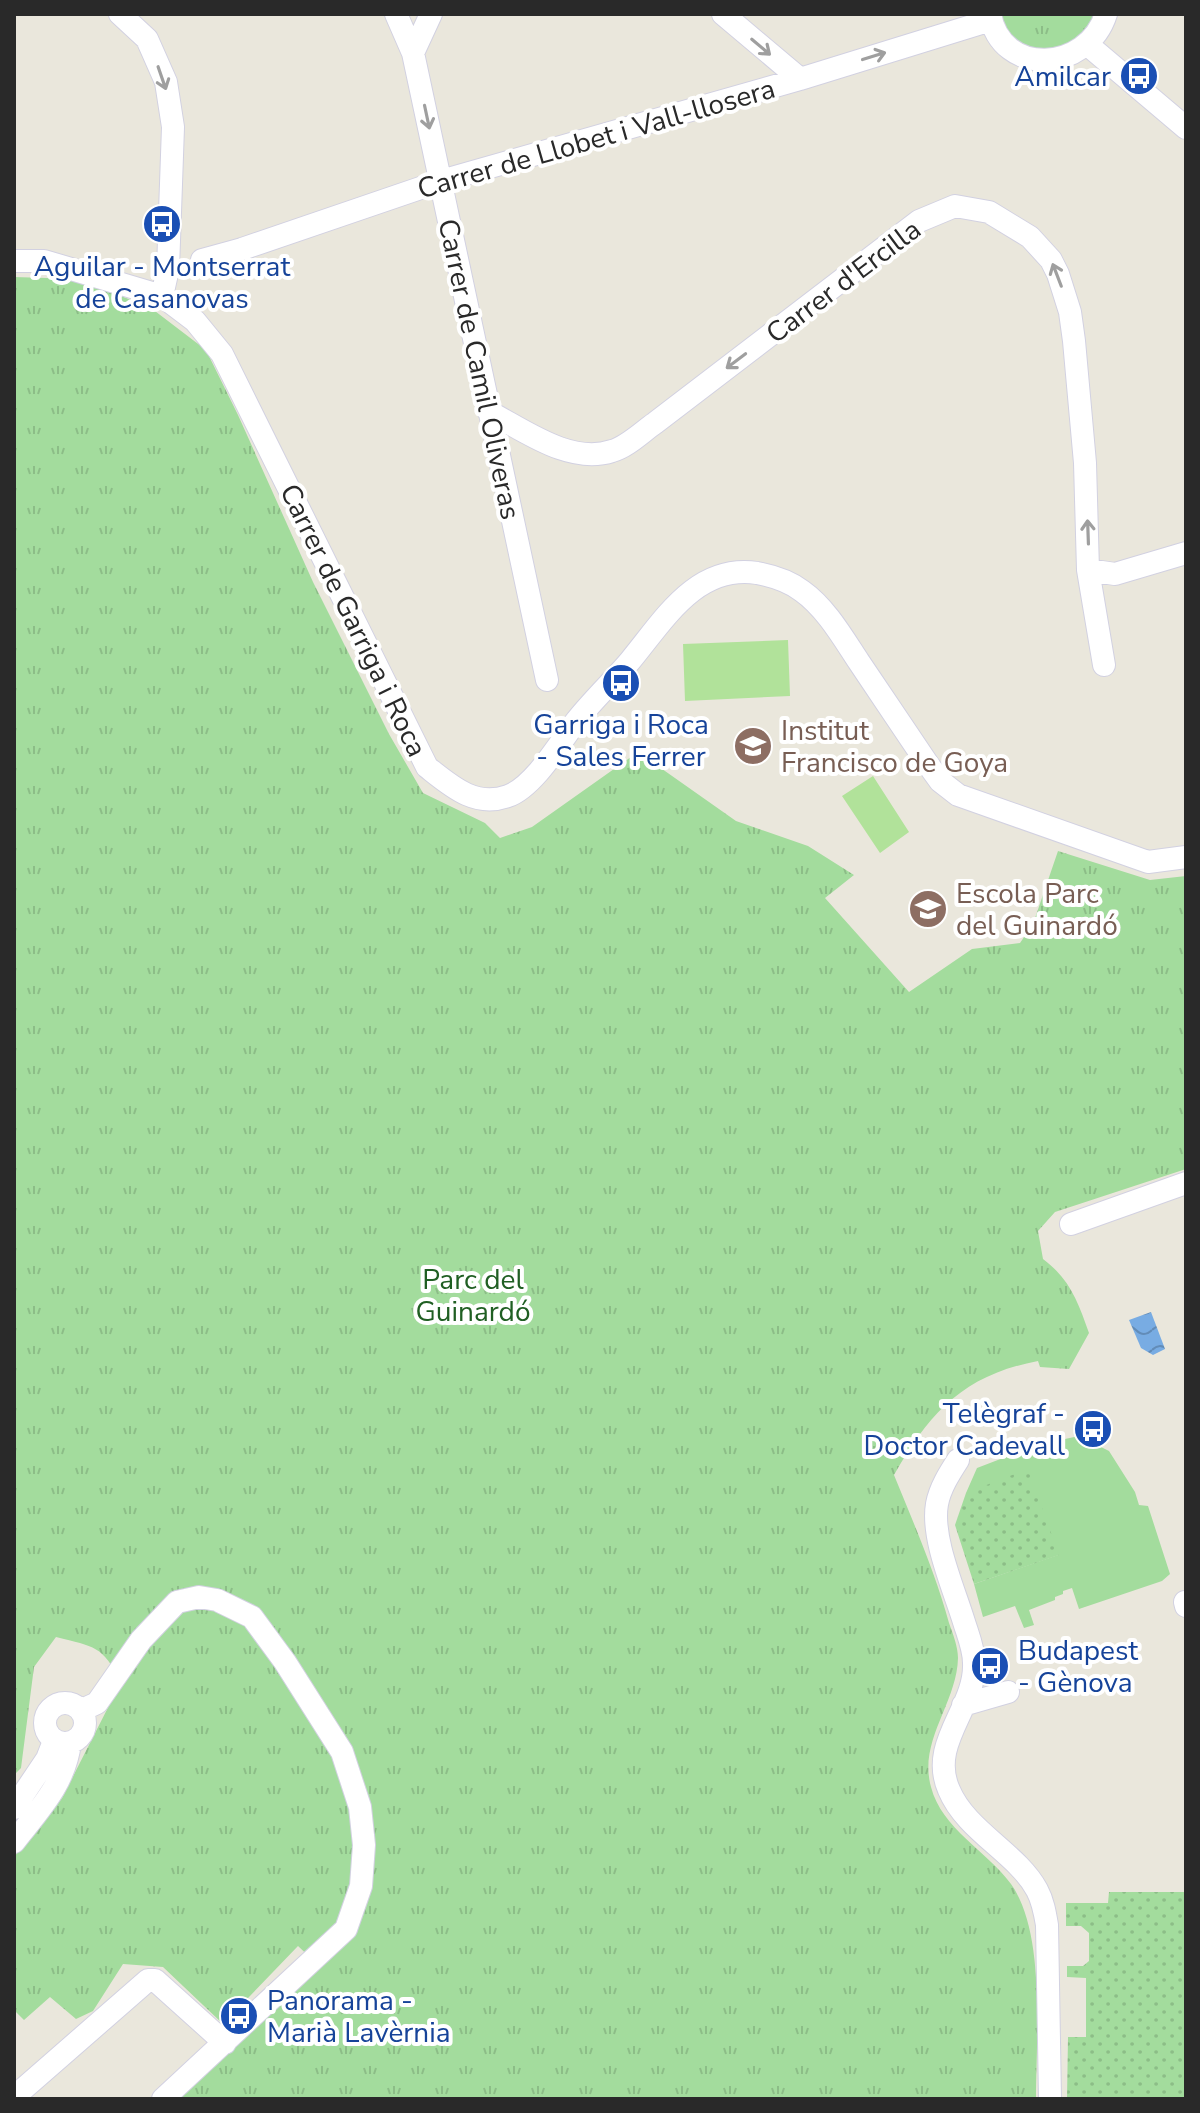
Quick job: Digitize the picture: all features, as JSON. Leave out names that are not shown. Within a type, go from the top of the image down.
[{"type":"street","points":[[14,261],[44,261],[162,296],[168,269],[173,127],[166,82],[147,39],[120,14]]},
{"type":"street","name":"Carrer de Camil Oliveras","points":[[396,14],[413,53],[547,680]]},
{"type":"street","points":[[413,53],[431,14]]},
{"type":"street","points":[[723,14],[800,79]]},
{"type":"street","points":[[990,17],[998,35],[1010,47],[1024,56],[1041,60],[1074,54],[1088,45],[1099,32],[1106,14]]},
{"type":"street","name":"Carrer de Llobet i Vall-llosera","points":[[202,260],[441,181],[800,79],[990,17]]},
{"type":"street","points":[[1088,45],[1186,128]]},
{"type":"street","name":"Carrer d'Ercilla","points":[[489,412],[548,443],[580,454],[613,451],[655,423],[919,221],[955,206],[989,212],[1030,237],[1043,250],[1058,274],[1070,312],[1085,463],[1088,570],[1104,665]]},
{"type":"street","name":"Carrer de Garriga i Roca","points":[[162,296],[195,321],[222,354],[427,767],[460,793],[485,799],[510,796],[531,779],[579,718],[692,589],[714,577],[739,571],[788,583],[803,591],[816,604],[851,649],[940,781],[958,795],[1148,862],[1186,857]]},
{"type":"street","points":[[1088,570],[1115,574],[1186,553]]},
{"type":"street","points":[[1071,1224],[1186,1183]]},
{"type":"street","points":[[958,1460],[941,1491],[936,1516],[940,1542],[974,1659],[972,1688],[946,1745],[943,1766],[949,1792],[975,1825],[1030,1880],[1044,1908],[1048,1939],[1050,2099]]},
{"type":"street","points":[[82,1710],[97,1703],[141,1640],[177,1602],[199,1597],[217,1600],[252,1617],[342,1752],[360,1807],[364,1845],[361,1886],[346,1929],[163,2099]]},
{"type":"street","points":[[963,1705],[1008,1692]]},
{"type":"street","points":[[14,1808],[62,1742],[79,1739],[85,1730],[86,1720],[82,1710],[74,1704],[65,1702],[49,1710],[45,1727],[62,1742],[68,1759],[56,1789],[14,1842]]},
{"type":"street","points":[[14,2097],[148,1980],[155,1980],[225,2043]]},
{"type":"green space","points":[[999,14],[1094,14],[1089,27],[1071,44],[1047,49],[1035,48],[1012,36]]},
{"type":"green space","name":"Parc del Guinardó","points":[[14,277],[79,279],[151,308],[206,350],[313,582],[389,734],[423,793],[485,823],[500,838],[532,827],[638,752],[736,821],[808,846],[854,875],[825,898],[909,992],[972,949],[1020,943],[1033,924],[1058,851],[1150,880],[1186,876],[1186,1169],[1055,1212],[1038,1231],[1043,1259],[1067,1283],[1089,1333],[1069,1369],[1040,1367],[1038,1361],[1012,1367],[969,1387],[936,1415],[894,1475],[931,1567],[958,1654],[952,1691],[930,1754],[928,1770],[931,1787],[945,1815],[1001,1872],[1022,1905],[1030,1930],[1037,1987],[1036,2099],[176,2099],[316,1963],[298,1946],[223,2024],[163,1967],[123,1964],[93,2011],[76,2019],[50,1997],[24,2020],[14,2010],[14,1857],[62,1798],[121,1682],[96,1649],[56,1637],[34,1667],[21,1768],[14,1775]]},
{"type":"green space","points":[[788,640],[790,696],[685,701],[683,644]]},
{"type":"green space","points":[[873,776],[909,832],[880,853],[842,796]]},
{"type":"green space","points":[[1079,1436],[1109,1451],[1135,1492],[1139,1505],[1148,1506],[1170,1574],[1162,1581],[1079,1609],[1072,1588],[1063,1591],[1055,1600],[1029,1610],[1034,1625],[1024,1628],[1015,1606],[983,1617],[974,1584],[1058,1555],[966,1493],[977,1468],[1037,1445]]},
{"type":"green space","points":[[1028,1469],[1059,1555],[974,1584],[955,1525],[966,1493]]},
{"type":"green space","points":[[1109,1892],[1186,1892],[1186,2099],[1067,2099],[1068,2037],[1086,2037],[1086,1978],[1067,1977],[1067,1966],[1083,1966],[1089,1961],[1089,1933],[1081,1926],[1066,1926],[1066,1903],[1108,1903]]},
{"type":"water","points":[[1151,1312],[1165,1349],[1153,1355],[1141,1348],[1129,1320]]},
{"type":"place","name":"Amilcar","points":[[1139,76]]},
{"type":"place","name":"Aguilar - Montserrat de Casanovas","points":[[162,224]]},
{"type":"place","name":"Garriga i Roca - Sales Ferrer","points":[[621,683]]},
{"type":"place","name":"Institut Francisco de Goya","points":[[753,746]]},
{"type":"place","name":"Escola Parc del Guinardó","points":[[928,909]]},
{"type":"place","name":"Telègraf - Doctor Cadevall","points":[[1093,1429]]},
{"type":"place","name":"Budapest - Gènova","points":[[990,1666]]},
{"type":"place","name":"Panorama - Marià Lavèrnia","points":[[239,2016]]}]
